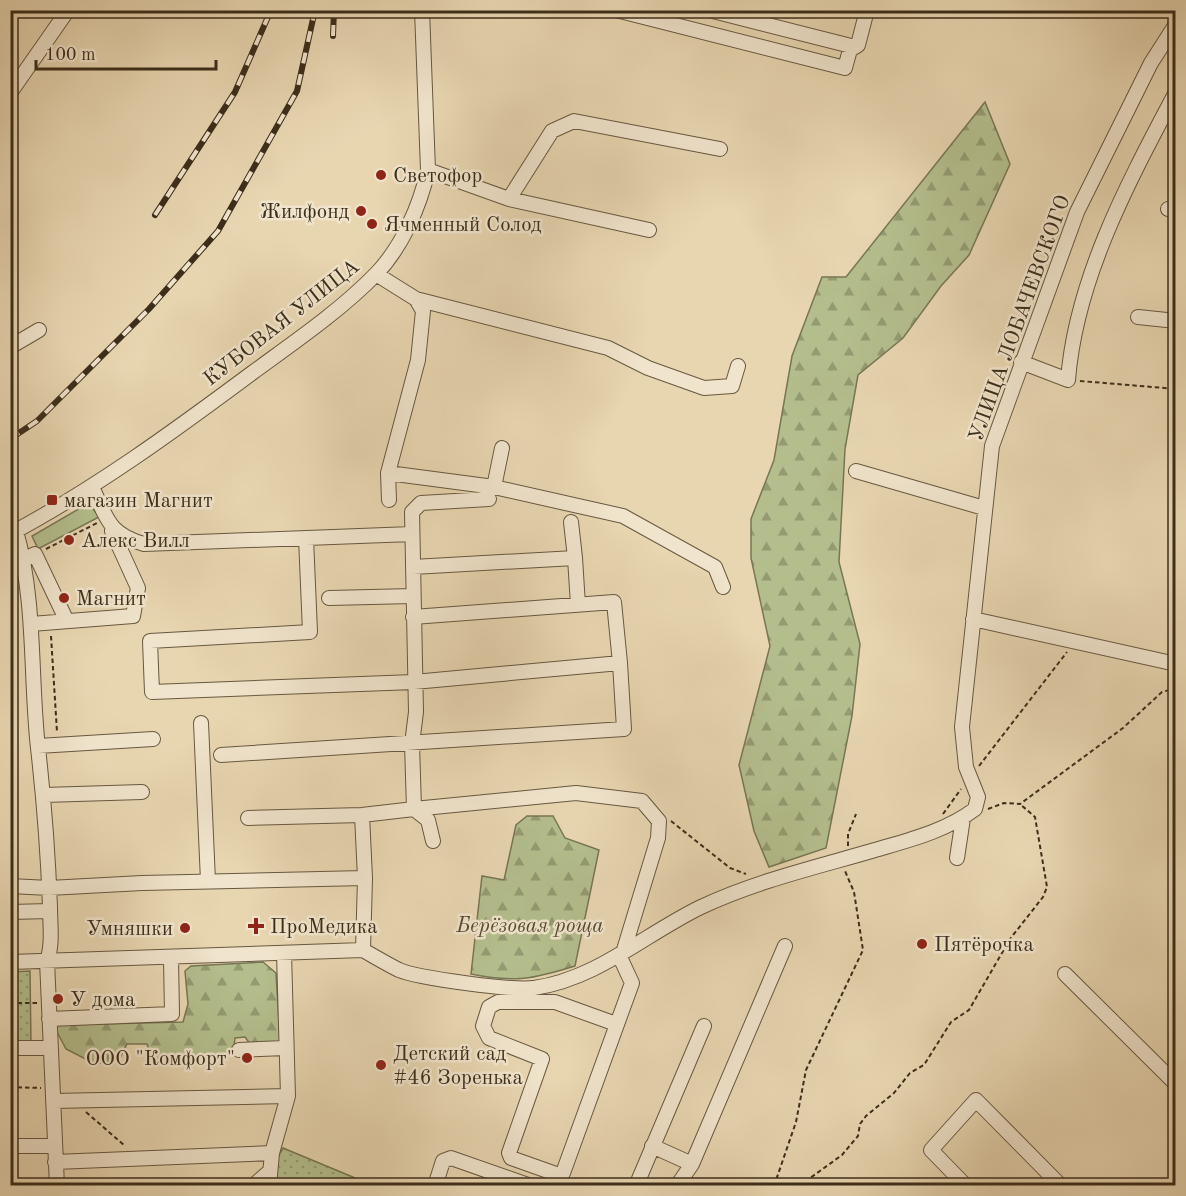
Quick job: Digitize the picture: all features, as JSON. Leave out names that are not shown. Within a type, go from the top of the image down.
[{"type":"street","points":[[10,93],[69,10]]},
{"type":"street","name":"КУБОВАЯ УЛИЦА","points":[[13,533],[92,487],[159,442],[298,339],[376,274],[408,227],[424,190],[428,170],[422,10]]},
{"type":"street","points":[[616,10],[845,68],[851,46]]},
{"type":"street","points":[[699,31],[704,10]]},
{"type":"street","points":[[709,10],[851,46],[858,45],[867,10]]},
{"type":"street","name":"УЛИЦА ЛОБАЧЕВСКОГО","points":[[963,818],[975,809],[978,797],[970,778],[962,727],[992,446],[1077,212],[1151,63],[1176,24]]},
{"type":"street","points":[[1021,362],[1068,380],[1086,293],[1125,190],[1170,114],[1175,96]]},
{"type":"street","points":[[509,199],[552,131],[574,121],[720,149]]},
{"type":"street","points":[[428,170],[509,199],[649,230]]},
{"type":"street","points":[[376,274],[416,299],[608,348],[648,368],[704,388],[732,386],[738,366]]},
{"type":"street","points":[[389,500],[388,474],[418,360],[424,324],[423,311],[416,299]]},
{"type":"street","points":[[1138,317],[1176,321]]},
{"type":"street","points":[[10,346],[39,330]]},
{"type":"street","points":[[492,493],[502,448]]},
{"type":"street","points":[[856,471],[984,508]]},
{"type":"street","points":[[388,474],[623,516],[715,567],[723,587]]},
{"type":"street","points":[[31,624],[133,616],[138,588],[92,487]]},
{"type":"street","points":[[414,809],[412,744],[416,712],[412,512],[421,503],[492,493]]},
{"type":"street","points":[[571,522],[578,605]]},
{"type":"street","points":[[109,523],[125,539],[144,544],[412,534]]},
{"type":"street","points":[[13,533],[30,556],[64,615]]},
{"type":"street","points":[[306,538],[310,632],[150,640],[152,692],[414,682],[620,663]]},
{"type":"street","points":[[30,556],[31,624],[50,910],[50,951],[47,961],[57,1185]]},
{"type":"street","points":[[413,567],[574,558]]},
{"type":"street","points":[[329,598],[413,596]]},
{"type":"street","points":[[221,755],[624,729],[614,602],[413,617]]},
{"type":"street","points":[[974,619],[1176,664]]},
{"type":"street","points":[[201,723],[208,881]]},
{"type":"street","points":[[38,746],[153,739]]},
{"type":"street","points":[[44,795],[142,792]]},
{"type":"street","points":[[248,818],[362,815],[576,793],[642,801],[659,820],[658,838],[621,954],[632,980],[616,1024],[561,1175],[511,1158],[509,1154],[542,1059],[489,1038],[483,1026],[489,1007],[498,1002],[555,1002],[616,1024]]},
{"type":"street","points":[[414,809],[428,820],[433,841]]},
{"type":"street","points":[[362,815],[365,878],[363,950]]},
{"type":"street","points":[[10,962],[363,950],[401,971],[502,988],[534,988],[574,977],[621,954],[703,906],[769,882],[932,831],[963,818]]},
{"type":"street","points":[[957,858],[963,818]]},
{"type":"street","points":[[10,886],[49,888],[208,881],[365,878]]},
{"type":"street","points":[[10,912],[50,910]]},
{"type":"street","points":[[677,1185],[692,1164],[785,946]]},
{"type":"street","points":[[269,1185],[272,1154],[288,1096],[284,953]]},
{"type":"street","points":[[49,1019],[172,1014],[171,958]]},
{"type":"street","points":[[1065,974],[1176,1084]]},
{"type":"street","points":[[636,1185],[704,1026]]},
{"type":"street","points":[[10,1048],[50,1048]]},
{"type":"street","points":[[239,1050],[285,1048]]},
{"type":"street","points":[[53,1100],[288,1096]]},
{"type":"street","points":[[965,1185],[931,1150],[976,1100],[1062,1185]]},
{"type":"street","points":[[10,1146],[54,1146]]},
{"type":"street","points":[[652,1146],[692,1164]]},
{"type":"street","points":[[55,1162],[272,1154]]},
{"type":"street","points":[[435,1185],[443,1161],[451,1158],[531,1185]]},
{"type":"street","points":[[253,1185],[270,1171]]},
{"type":"path","points":[[1068,380],[1176,389]]},
{"type":"path","points":[[30,556],[109,523]]},
{"type":"path","points":[[51,624],[57,744]]},
{"type":"path","points":[[932,831],[950,802],[1076,641]]},
{"type":"path","points":[[1020,804],[1123,728],[1162,692],[1176,687]]},
{"type":"path","points":[[799,1185],[842,1155],[858,1136],[860,1124],[866,1116],[894,1093],[910,1073],[924,1065],[951,1022],[969,1010],[1010,939],[1043,897],[1047,887],[1035,818],[1020,804],[1004,803],[984,810]]},
{"type":"path","points":[[774,1185],[795,1122],[806,1070],[863,950],[854,892],[844,859],[848,834],[856,814]]},
{"type":"path","points":[[659,820],[669,819],[730,868],[769,882]]},
{"type":"path","points":[[10,979],[16,984],[10,991]]},
{"type":"path","points":[[10,996],[11,1003],[49,1003]]},
{"type":"path","points":[[10,1088],[41,1088],[53,1100]]},
{"type":"path","points":[[72,1101],[140,1158]]},
{"type":"green space","points":[[985,102],[1010,164],[969,255],[941,286],[903,338],[858,375],[845,449],[839,562],[860,644],[852,716],[826,848],[769,867],[754,831],[739,765],[770,646],[751,558],[751,519],[774,460],[792,356],[822,277],[846,277]]},
{"type":"green space","points":[[89,503],[99,517],[38,549],[32,536]]},
{"type":"green space","name":"Берёзовая роща","points":[[527,816],[553,816],[565,838],[599,850],[575,966],[547,974],[512,979],[471,974],[482,876],[504,880],[516,825]]},
{"type":"green space","points":[[263,962],[276,973],[280,1040],[275,1045],[250,1044],[245,1037],[235,1038],[233,1055],[152,1059],[147,1044],[127,1044],[119,1060],[95,1064],[66,1049],[56,1030],[57,1025],[183,1022],[188,1004],[185,971],[191,966]]},
{"type":"green space","points":[[30,971],[31,1044],[11,1044],[10,972]]},
{"type":"green space","points":[[283,1148],[372,1185],[275,1186],[277,1158]]},
{"type":"railway","points":[[155,215],[235,92],[271,10]]},
{"type":"railway","points":[[10,439],[37,421],[149,309],[218,231],[297,91],[315,10]]},
{"type":"railway","points":[[333,36],[334,10]]},
{"type":"place","name":"Светофор","points":[[381,175]]},
{"type":"place","name":"Жилфонд","points":[[361,211]]},
{"type":"place","name":"Ячменный Солод","points":[[372,224]]},
{"type":"place","name":"магазин Магнит","points":[[52,500]]},
{"type":"place","name":"Алекс Вилл","points":[[69,540]]},
{"type":"place","name":"Магнит","points":[[64,598]]},
{"type":"place","name":"ПроМедика","points":[[256,926]]},
{"type":"place","name":"Умняшки","points":[[185,928]]},
{"type":"place","name":"Пятёрочка","points":[[922,944]]},
{"type":"place","name":"У дома","points":[[58,999]]},
{"type":"place","name":"ООО \"Комфорт\"","points":[[247,1058]]},
{"type":"place","name":"Детский сад #46 Зоренька","points":[[381,1065]]}]
